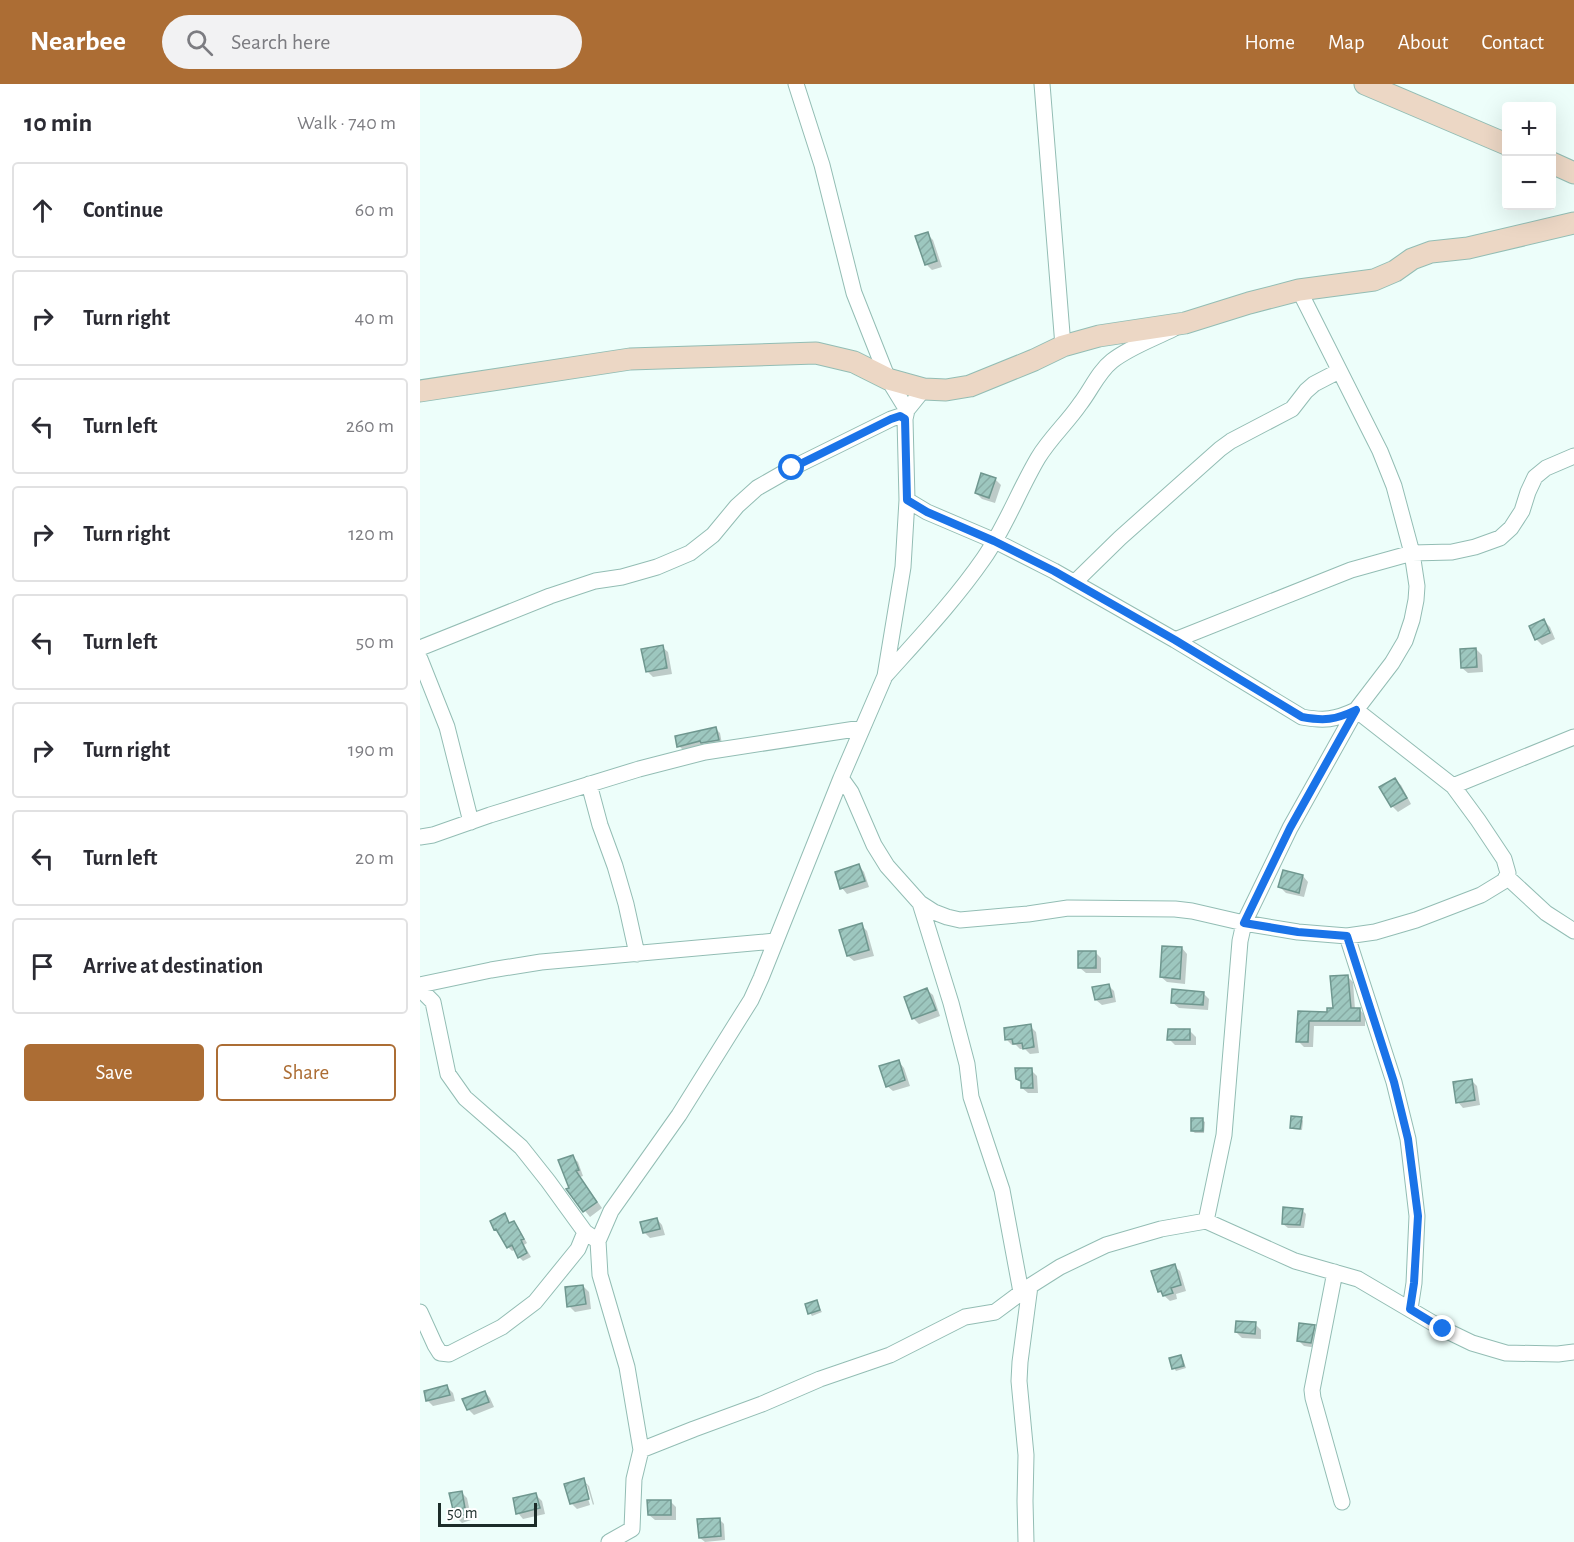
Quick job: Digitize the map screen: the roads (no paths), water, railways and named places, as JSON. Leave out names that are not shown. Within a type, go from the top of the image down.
[{"type":"street","points":[[420,1312],[440,1353],[448,1354],[502,1327],[535,1302],[578,1249],[592,1237],[679,1115],[745,1009],[761,978],[885,676],[903,567],[907,500],[906,414],[888,379],[854,293],[822,165],[796,84]]},
{"type":"street","points":[[1042,84],[1063,346]]},
{"type":"street","points":[[1365,84],[1502,142]]},
{"type":"street","points":[[1556,165],[1574,173]]},
{"type":"street","points":[[420,391],[630,359],[816,353],[854,362],[888,379],[924,389],[946,390],[970,386],[1063,346],[1099,336],[1185,323],[1299,290],[1374,280],[1395,271],[1412,258],[1431,252],[1468,248],[1574,225]]},
{"type":"street","points":[[1206,1221],[1224,1135],[1240,941],[1244,923],[1290,828],[1356,710],[1392,663],[1405,640],[1416,600],[1417,586],[1412,554],[1394,486],[1380,451],[1299,290]]},
{"type":"street","points":[[885,676],[984,558],[1039,457],[1052,437],[1072,415],[1102,370],[1126,352],[1185,323]]},
{"type":"street","points":[[854,362],[871,336]]},
{"type":"street","points":[[1075,582],[1120,538],[1220,449],[1292,409],[1314,384],[1339,371]]},
{"type":"street","points":[[420,648],[550,596],[657,567],[690,553],[713,535],[737,506],[757,488],[792,468],[891,419],[906,414],[924,389]]},
{"type":"street","points":[[1175,640],[1352,570],[1412,554],[1452,552],[1500,538],[1511,528],[1522,511],[1535,477],[1546,468],[1574,456]]},
{"type":"street","points":[[907,500],[927,512],[994,541],[1075,582],[1302,717],[1331,720],[1356,710]]},
{"type":"street","points":[[420,659],[447,727],[471,822]]},
{"type":"street","points":[[842,778],[857,802],[874,845],[888,866],[920,903],[934,912],[960,920],[1068,909],[1175,909],[1298,932],[1347,936],[1375,932],[1416,920],[1481,895],[1504,881],[1508,868],[1504,859],[1453,786],[1356,710]]},
{"type":"street","points":[[420,837],[433,835],[639,769],[705,752],[862,728]]},
{"type":"street","points":[[1453,786],[1574,737]]},
{"type":"street","points":[[589,784],[626,904],[637,954]]},
{"type":"street","points":[[1507,877],[1546,913],[1574,931]]},
{"type":"street","points":[[920,903],[951,1002],[967,1064],[972,1097],[1002,1190],[1025,1289],[1019,1381],[1026,1455],[1026,1542]]},
{"type":"street","points":[[928,931],[945,916]]},
{"type":"street","points":[[1347,936],[1394,1082],[1408,1139],[1418,1216],[1410,1309]]},
{"type":"street","points":[[609,1542],[632,1536],[634,1479],[641,1450],[627,1367],[600,1275],[592,1237],[521,1147],[465,1098],[448,1074],[433,1002],[420,987],[491,970],[542,962],[775,941]]},
{"type":"street","points":[[433,1002],[446,980]]},
{"type":"street","points":[[641,1450],[762,1404],[820,1379],[890,1354],[965,1317],[995,1312],[1025,1289],[1106,1245],[1161,1229],[1206,1221],[1294,1261],[1358,1280],[1472,1343],[1506,1353],[1574,1352]]},
{"type":"street","points":[[1335,1272],[1312,1398],[1342,1502]]}]
